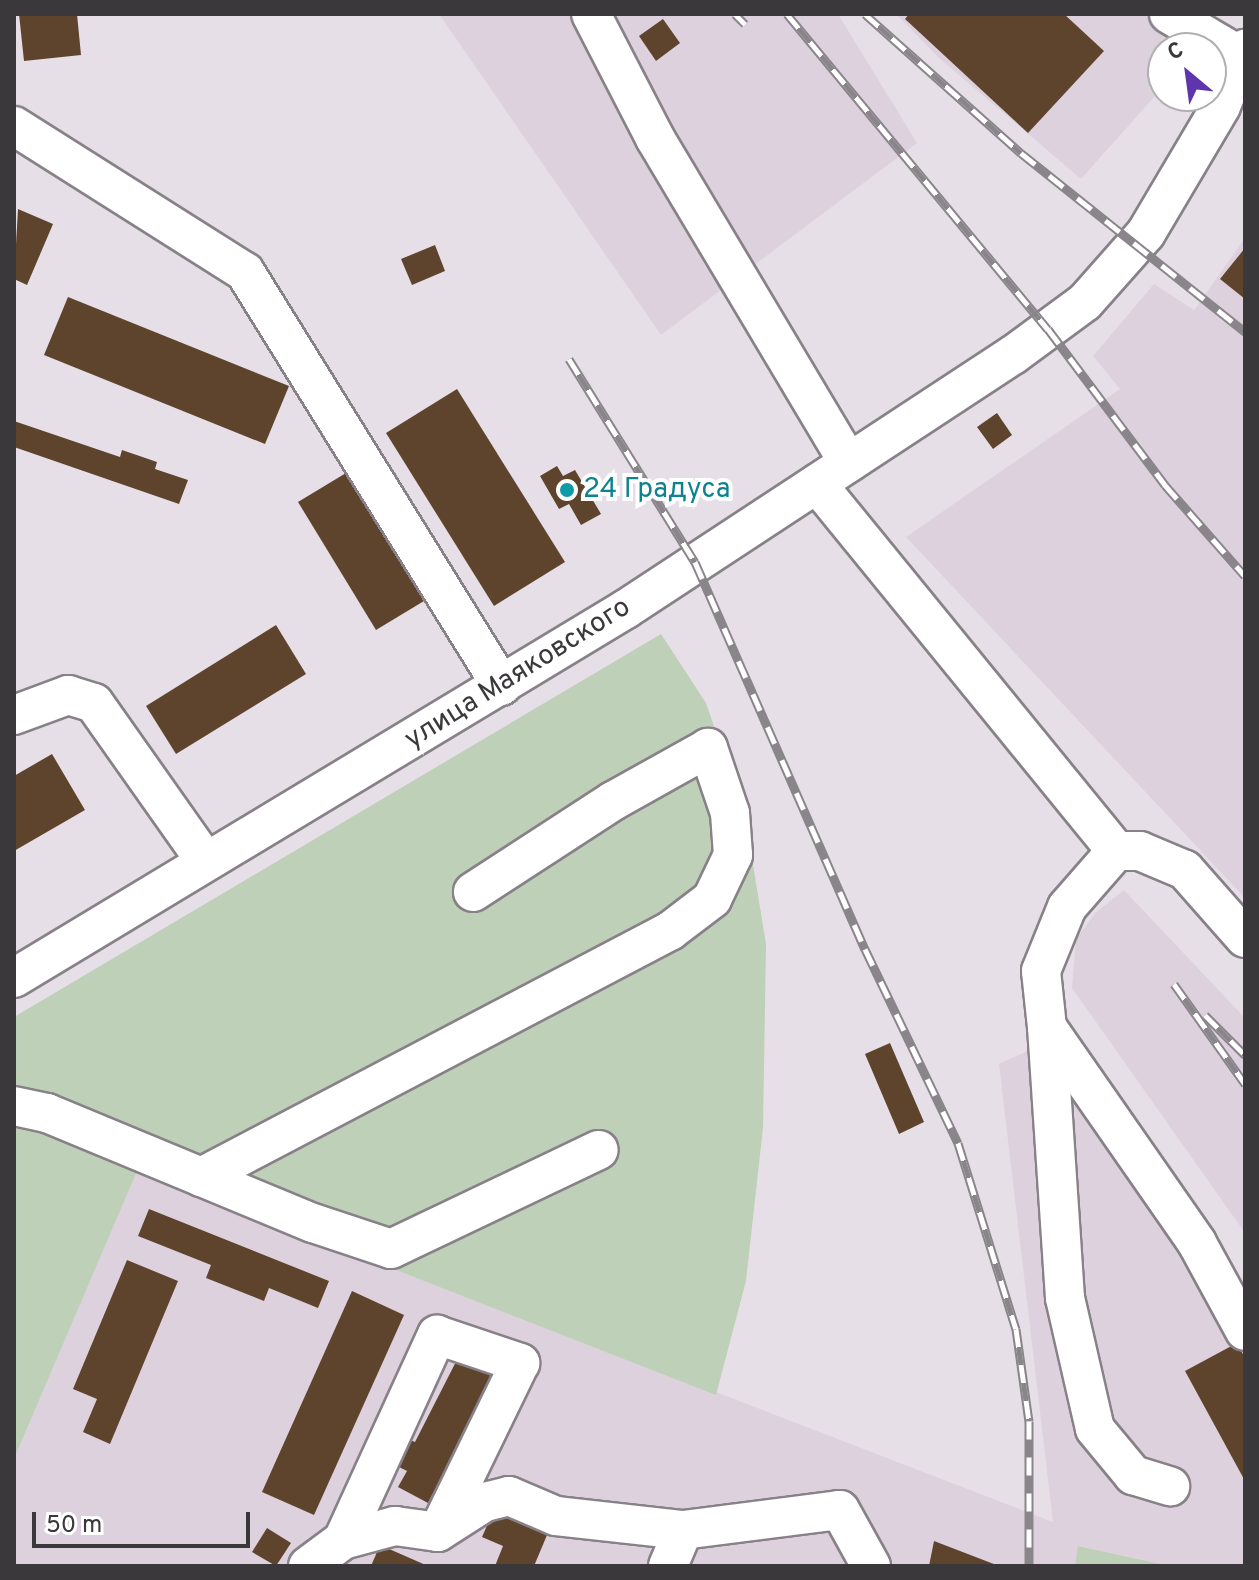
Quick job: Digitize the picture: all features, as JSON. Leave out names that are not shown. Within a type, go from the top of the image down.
[{"type":"street","points":[[591,14],[662,151],[849,463]]},
{"type":"street","points":[[1169,14],[1243,53]]},
{"type":"street","name":"улица Маяковского","points":[[14,978],[502,686],[1013,355],[1085,302],[1146,233],[1221,106],[1243,53]]},
{"type":"street","points":[[14,126],[245,272],[502,686]]},
{"type":"street","points":[[817,484],[1116,851]]},
{"type":"street","points":[[14,715],[37,702],[68,695],[94,703],[206,862]]},
{"type":"street","points":[[201,1177],[670,931],[712,899],[733,855],[730,813],[708,748],[613,801],[473,892]]},
{"type":"street","points":[[1170,1486],[1133,1475],[1095,1429],[1065,1298],[1041,971],[1067,907],[1116,851],[1140,851],[1185,870],[1245,938]]},
{"type":"street","points":[[1047,1027],[1197,1243],[1245,1331]]},
{"type":"street","points":[[14,1106],[47,1113],[201,1177],[391,1249],[599,1150]]},
{"type":"street","points":[[343,1540],[437,1335],[520,1363],[438,1532]]},
{"type":"street","points":[[308,1566],[324,1549],[343,1540],[395,1526],[438,1532],[485,1502],[509,1496],[556,1516],[683,1530],[840,1510],[871,1566]]},
{"type":"street","points":[[668,1566],[683,1530]]},
{"type":"shaded area","points":[[439,14],[838,14],[917,143],[661,335]]},
{"type":"shaded area","points":[[896,14],[1210,14],[1199,32],[1147,32],[1147,105],[1081,179],[939,58]]},
{"type":"shaded area","points":[[1245,238],[1245,898],[906,537],[1120,389],[1093,356],[1154,284],[1194,310]]},
{"type":"shaded area","points":[[1124,890],[1245,1018],[1245,1233],[1072,988],[1076,939],[1095,913]]},
{"type":"shaded area","points":[[1043,1044],[1245,1350],[1245,1566],[1170,1566],[1079,1546],[1075,1566],[14,1566],[14,1459],[138,1169],[1053,1522],[999,1064]]},
{"type":"green space","points":[[661,634],[706,703],[745,816],[766,944],[763,1128],[746,1281],[716,1395],[138,1169],[14,1459],[14,1017]]},
{"type":"green space","points":[[1078,1546],[1170,1566],[1075,1566]]},
{"type":"building","points":[[19,14],[77,14],[81,55],[24,61]]},
{"type":"building","points":[[909,14],[1064,14],[1104,51],[1028,133],[905,19]]},
{"type":"building","points":[[663,19],[680,43],[656,61],[639,36]]},
{"type":"building","points":[[18,209],[53,224],[27,285],[14,279]]},
{"type":"building","points":[[435,245],[445,271],[412,285],[401,259]]},
{"type":"building","points":[[1245,248],[1245,299],[1220,279]]},
{"type":"building","points":[[68,297],[289,386],[265,444],[44,355]]},
{"type":"building","points":[[457,389],[565,562],[494,606],[386,433]]},
{"type":"building","points":[[997,413],[1012,435],[993,449],[977,427]]},
{"type":"building","points":[[14,421],[120,457],[122,450],[157,462],[155,469],[188,480],[179,504],[14,447]]},
{"type":"building","name":"24 Градуса","points":[[557,466],[563,476],[575,470],[601,514],[581,525],[569,504],[559,509],[540,476]]},
{"type":"building","points":[[346,473],[424,601],[376,630],[298,502]]},
{"type":"building","points":[[276,625],[306,674],[176,754],[146,706]]},
{"type":"building","points":[[52,754],[85,810],[14,851],[14,776]]},
{"type":"building","points":[[890,1043],[924,1122],[899,1134],[865,1054]]},
{"type":"building","points":[[149,1209],[329,1281],[318,1308],[269,1288],[264,1301],[206,1278],[211,1265],[138,1236]]},
{"type":"building","points":[[127,1260],[178,1281],[110,1444],[83,1432],[97,1399],[73,1389]]},
{"type":"building","points":[[352,1291],[404,1315],[314,1515],[262,1492]]},
{"type":"building","points":[[1237,1343],[1245,1358],[1245,1481],[1185,1371]]},
{"type":"building","points":[[463,1348],[501,1367],[446,1488],[438,1484],[428,1503],[398,1487],[407,1471],[397,1466],[410,1440],[415,1442]]},
{"type":"building","points":[[496,1505],[550,1528],[534,1566],[495,1566],[503,1546],[482,1537]]},
{"type":"building","points":[[267,1528],[291,1543],[276,1566],[252,1552]]},
{"type":"building","points":[[934,1541],[999,1566],[929,1566]]},
{"type":"building","points":[[380,1545],[428,1566],[371,1566]]},
{"type":"railway","points":[[735,14],[745,24]]},
{"type":"railway","points":[[787,14],[1048,329],[1165,485],[1245,576]]},
{"type":"railway","points":[[865,14],[1021,153],[1245,332]]},
{"type":"railway","points":[[569,359],[695,562],[865,949],[958,1143],[1016,1329],[1029,1421],[1029,1566]]},
{"type":"railway","points":[[1174,984],[1245,1084]]},
{"type":"railway","points":[[1205,1015],[1245,1055]]},
{"type":"place","name":"24 Градуса","points":[[567,490]]}]
